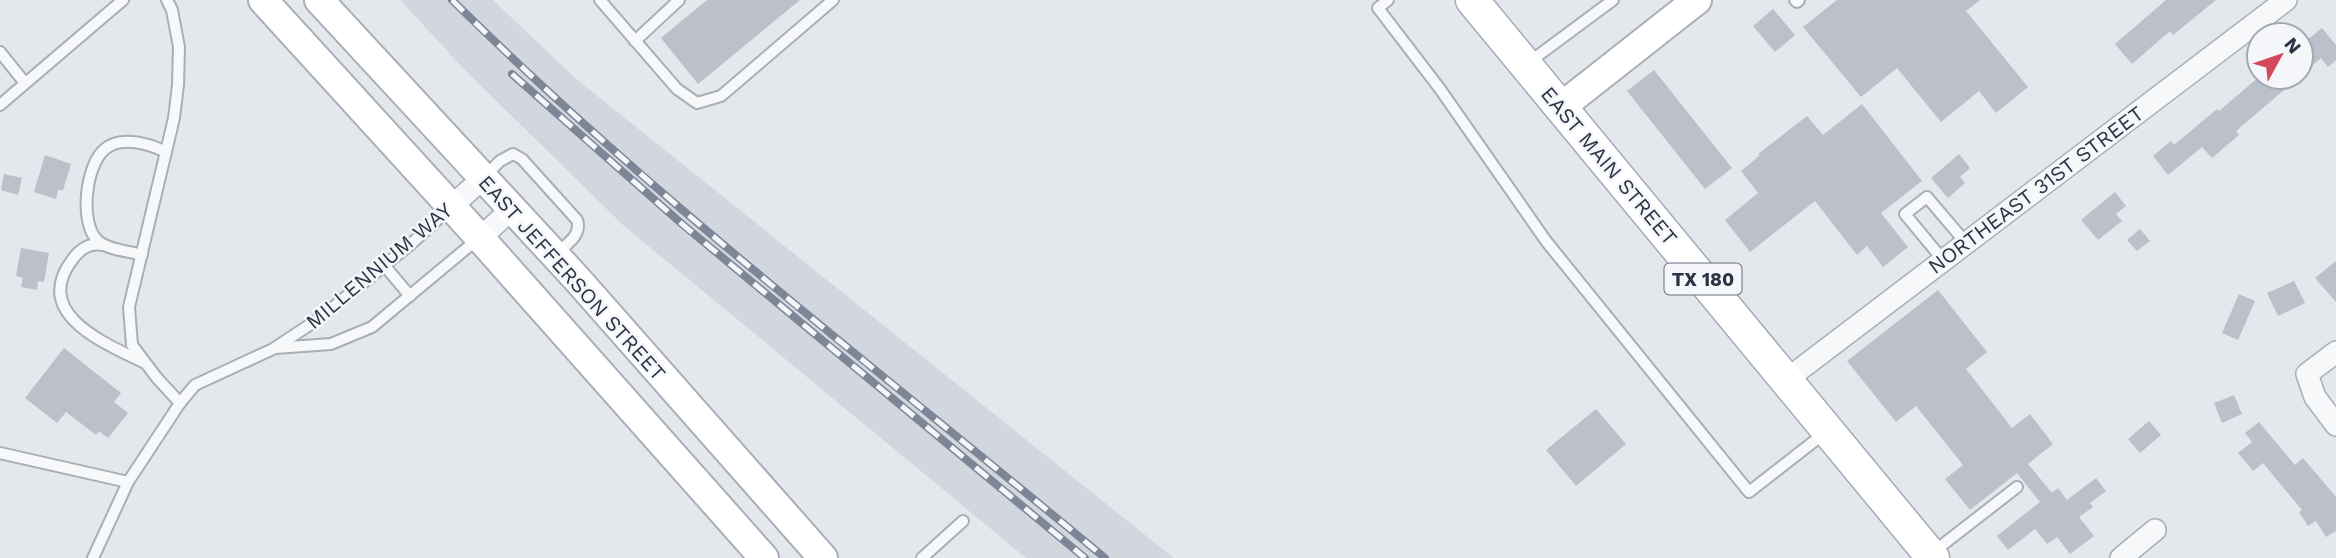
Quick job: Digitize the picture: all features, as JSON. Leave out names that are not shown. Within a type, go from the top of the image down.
[{"type":"main road","name":"EAST JEFFERSON STREET","points":[[263,0],[480,237],[764,558]]},
{"type":"main road","name":"EAST JEFFERSON STREET","points":[[319,0],[555,255],[822,558]]},
{"type":"main road","name":"EAST MAIN STREET","points":[[1472,0],[1932,556]]},
{"type":"main road","points":[[1561,107],[1682,8]]},
{"type":"street","name":"NORTHEAST 31ST STREET","points":[[1786,380],[2286,0]]},
{"type":"street","name":"MILLENNIUM WAY","points":[[452,206],[482,178]]},
{"type":"street","name":"MILLENNIUM WAY","points":[[480,237],[512,209]]},
{"type":"street","points":[[2336,352],[2307,374],[2315,397],[2336,425]]},
{"type":"street","points":[[2121,558],[2155,530]]},
{"type":"lane","points":[[0,105],[123,0]]},
{"type":"lane","points":[[167,0],[176,26],[179,47],[177,96],[129,307],[132,345],[180,402]]},
{"type":"lane","points":[[600,0],[677,89],[697,103],[721,96],[833,0]]},
{"type":"lane","points":[[635,40],[679,0]]},
{"type":"lane","points":[[1388,0],[1378,8],[1440,89],[1546,241],[1749,492],[1828,431]]},
{"type":"lane","points":[[1526,65],[1613,0]]},
{"type":"lane","points":[[0,52],[25,83]]},
{"type":"lane","points":[[103,245],[94,237],[86,199],[93,165],[105,148],[125,141],[151,145],[166,152]]},
{"type":"lane","points":[[482,178],[507,156],[513,154],[522,159],[577,220],[578,232],[555,255]]},
{"type":"lane","points":[[1943,260],[1905,214],[1927,197],[1966,243]]},
{"type":"lane","name":"MILLENNIUM WAY","points":[[93,558],[128,482],[180,402],[195,385],[273,349],[320,318],[452,206]]},
{"type":"lane","name":"MILLENNIUM WAY","points":[[273,349],[331,344],[372,327],[480,237]]},
{"type":"lane","points":[[142,254],[91,244],[78,252],[65,269],[60,298],[65,311],[79,325],[106,344],[146,364]]},
{"type":"lane","points":[[384,265],[410,296]]},
{"type":"lane","points":[[0,453],[128,482]]},
{"type":"lane","points":[[1932,556],[2017,487]]},
{"type":"lane","points":[[922,558],[963,521]]},
{"type":"shaded area","points":[[400,0],[493,0],[576,79],[1174,558],[1026,558],[623,225],[465,70]]},
{"type":"building","points":[[707,0],[800,0],[698,84],[661,38]]},
{"type":"building","points":[[1837,0],[1980,0],[1966,11],[2028,87],[1996,113],[1979,91],[1941,122],[1897,68],[1861,97],[1803,27]]},
{"type":"building","points":[[2166,0],[2216,0],[2173,35],[2170,31],[2132,64],[2115,44]]},
{"type":"building","points":[[1773,9],[1795,35],[1775,52],[1753,26]]},
{"type":"building","points":[[2322,28],[2336,45],[2336,60],[2328,67],[2321,58],[2315,63],[2315,34]]},
{"type":"building","points":[[1654,70],[1732,168],[1705,189],[1627,91]]},
{"type":"building","points":[[2245,89],[2283,91],[2236,131],[2239,135],[2212,158],[2202,147],[2168,175],[2153,156],[2171,141],[2174,145],[2217,109],[2219,111]]},
{"type":"building","points":[[1862,104],[1922,181],[1881,213],[1908,247],[1883,267],[1867,246],[1857,255],[1815,201],[1750,252],[1725,220],[1758,193],[1741,171],[1760,155],[1758,154],[1807,116],[1823,135]]},
{"type":"building","points":[[1959,154],[1970,168],[1960,177],[1965,183],[1948,198],[1931,178]]},
{"type":"building","points":[[45,155],[71,164],[63,190],[58,190],[56,199],[34,192]]},
{"type":"building","points":[[4,174],[22,178],[18,195],[1,190]]},
{"type":"building","points":[[2115,192],[2126,206],[2116,214],[2122,221],[2098,240],[2081,220]]},
{"type":"building","points":[[2140,229],[2150,241],[2137,251],[2127,240]]},
{"type":"building","points":[[21,248],[49,253],[44,282],[38,281],[37,290],[21,287],[23,278],[16,276]]},
{"type":"building","points":[[2336,261],[2336,302],[2315,278]]},
{"type":"building","points":[[2294,281],[2305,303],[2278,316],[2267,293]]},
{"type":"building","points":[[1938,290],[1987,352],[1966,369],[2012,428],[2030,414],[2053,444],[2028,464],[2052,493],[2058,488],[2067,500],[2096,478],[2106,491],[2090,503],[2093,507],[2079,517],[2094,536],[2070,554],[2057,537],[2047,544],[2035,529],[2008,550],[1997,536],[2040,502],[2017,473],[1970,510],[1945,479],[1963,465],[1916,406],[1896,422],[1847,361]]},
{"type":"building","points":[[2239,294],[2255,301],[2238,340],[2222,333]]},
{"type":"building","points":[[64,348],[121,393],[114,402],[128,413],[108,438],[99,431],[96,435],[66,412],[57,423],[25,398]]},
{"type":"building","points":[[2234,395],[2242,414],[2222,423],[2214,403]]},
{"type":"building","points":[[1596,409],[1626,444],[1576,486],[1546,450]]},
{"type":"building","points":[[2149,421],[2161,435],[2140,453],[2128,439]]},
{"type":"building","points":[[2259,422],[2295,465],[2303,458],[2336,497],[2336,531],[2326,537],[2316,521],[2308,526],[2299,512],[2302,510],[2263,463],[2253,471],[2238,453],[2252,442],[2245,433]]},
{"type":"railway","points":[[452,0],[530,74],[690,217],[1105,558]]},
{"type":"railway","points":[[512,74],[682,224],[1085,558]]}]
